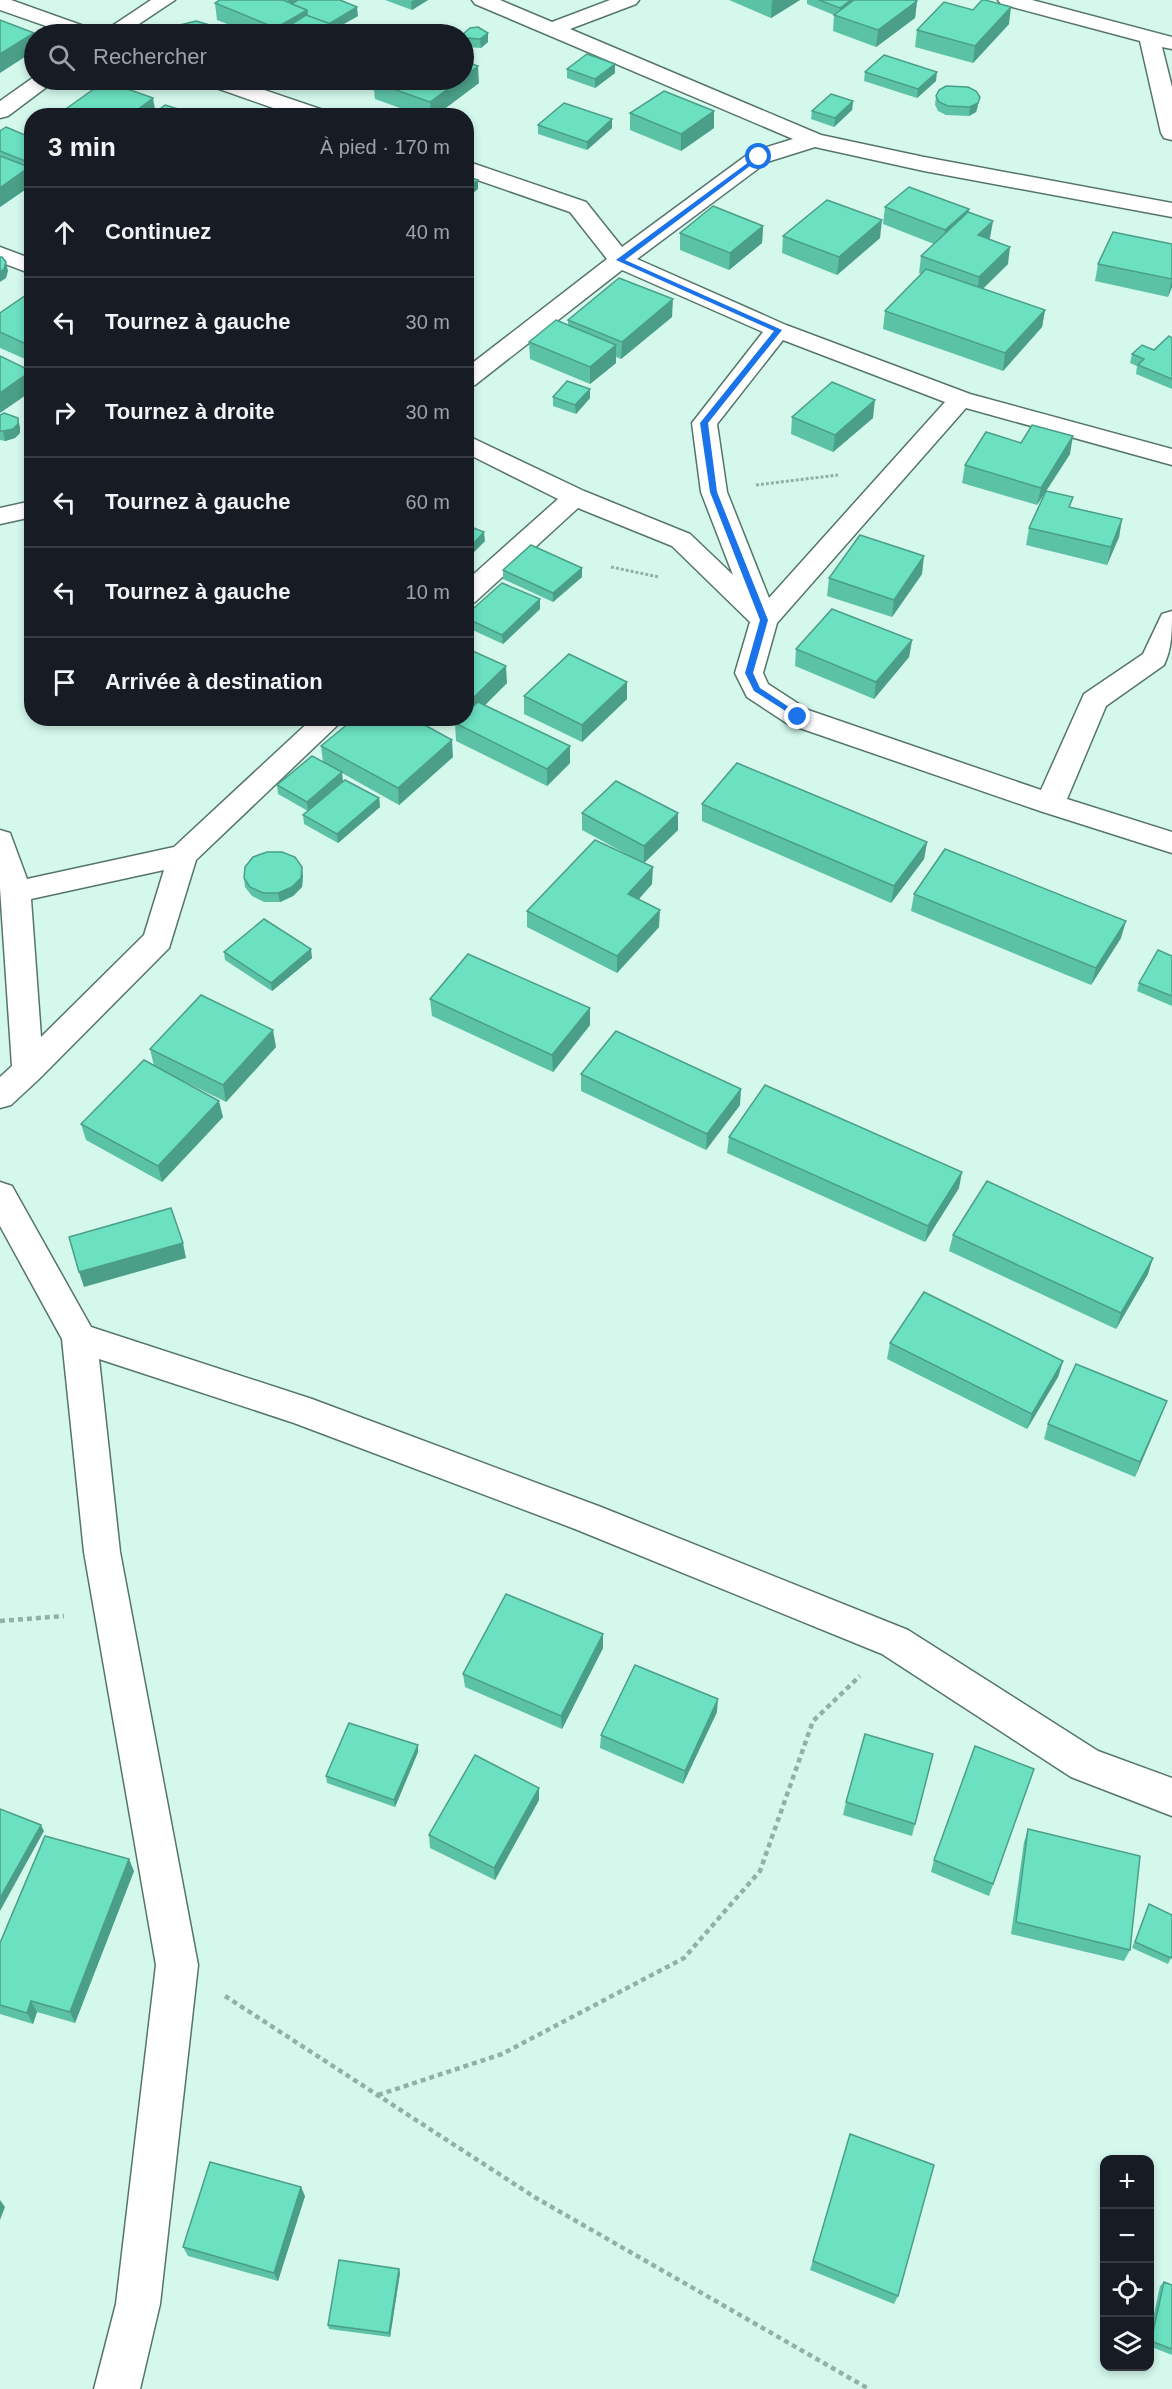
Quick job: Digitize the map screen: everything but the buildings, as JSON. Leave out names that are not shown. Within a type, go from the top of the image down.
[{"type":"street","points":[[126,24],[165,0]]},
{"type":"street","points":[[482,0],[814,140],[924,164],[1172,210]]},
{"type":"street","points":[[549,30],[629,0]]},
{"type":"street","points":[[1008,0],[1051,5],[1150,39],[1172,43]]},
{"type":"street","points":[[0,3],[60,24]]},
{"type":"street","points":[[1150,39],[1172,133]]},
{"type":"street","points":[[0,111],[30,90]]},
{"type":"street","points":[[244,90],[295,108]]},
{"type":"street","points":[[474,374],[620,260],[759,157],[814,140]]},
{"type":"street","points":[[474,171],[578,207],[620,260],[778,330],[961,399],[1172,457]]},
{"type":"street","points":[[0,254],[24,264]]},
{"type":"street","points":[[764,620],[714,492],[704,423],[778,330]]},
{"type":"street","points":[[961,399],[764,620],[749,673],[757,690],[798,717],[1050,804],[1172,843]]},
{"type":"street","points":[[474,447],[575,497],[681,540],[764,620]]},
{"type":"street","points":[[474,589],[575,497]]},
{"type":"street","points":[[0,516],[24,511]]},
{"type":"street","points":[[1050,804],[1094,701],[1154,659],[1172,620]]},
{"type":"street","points":[[16,892],[183,855],[322,726]]},
{"type":"street","points":[[0,840],[16,892],[28,1070]]},
{"type":"street","points":[[0,1096],[158,939],[183,855]]},
{"type":"street","points":[[0,1195],[79,1338],[102,1552],[177,1965],[138,2304],[117,2389]]},
{"type":"street","points":[[79,1338],[300,1410],[588,1518],[895,1642],[1085,1764],[1172,1797]]},
{"type":"path","points":[[0,1620],[113,1612]]},
{"type":"path","points":[[378,2096],[502,2054],[684,1958],[760,1871],[813,1720],[895,1642]]},
{"type":"path","points":[[177,1965],[536,2198],[869,2389]]},
{"type":"route","points":[[759,157],[620,260],[778,330],[704,423],[714,492],[764,620],[749,673],[757,690],[798,717]]}]
